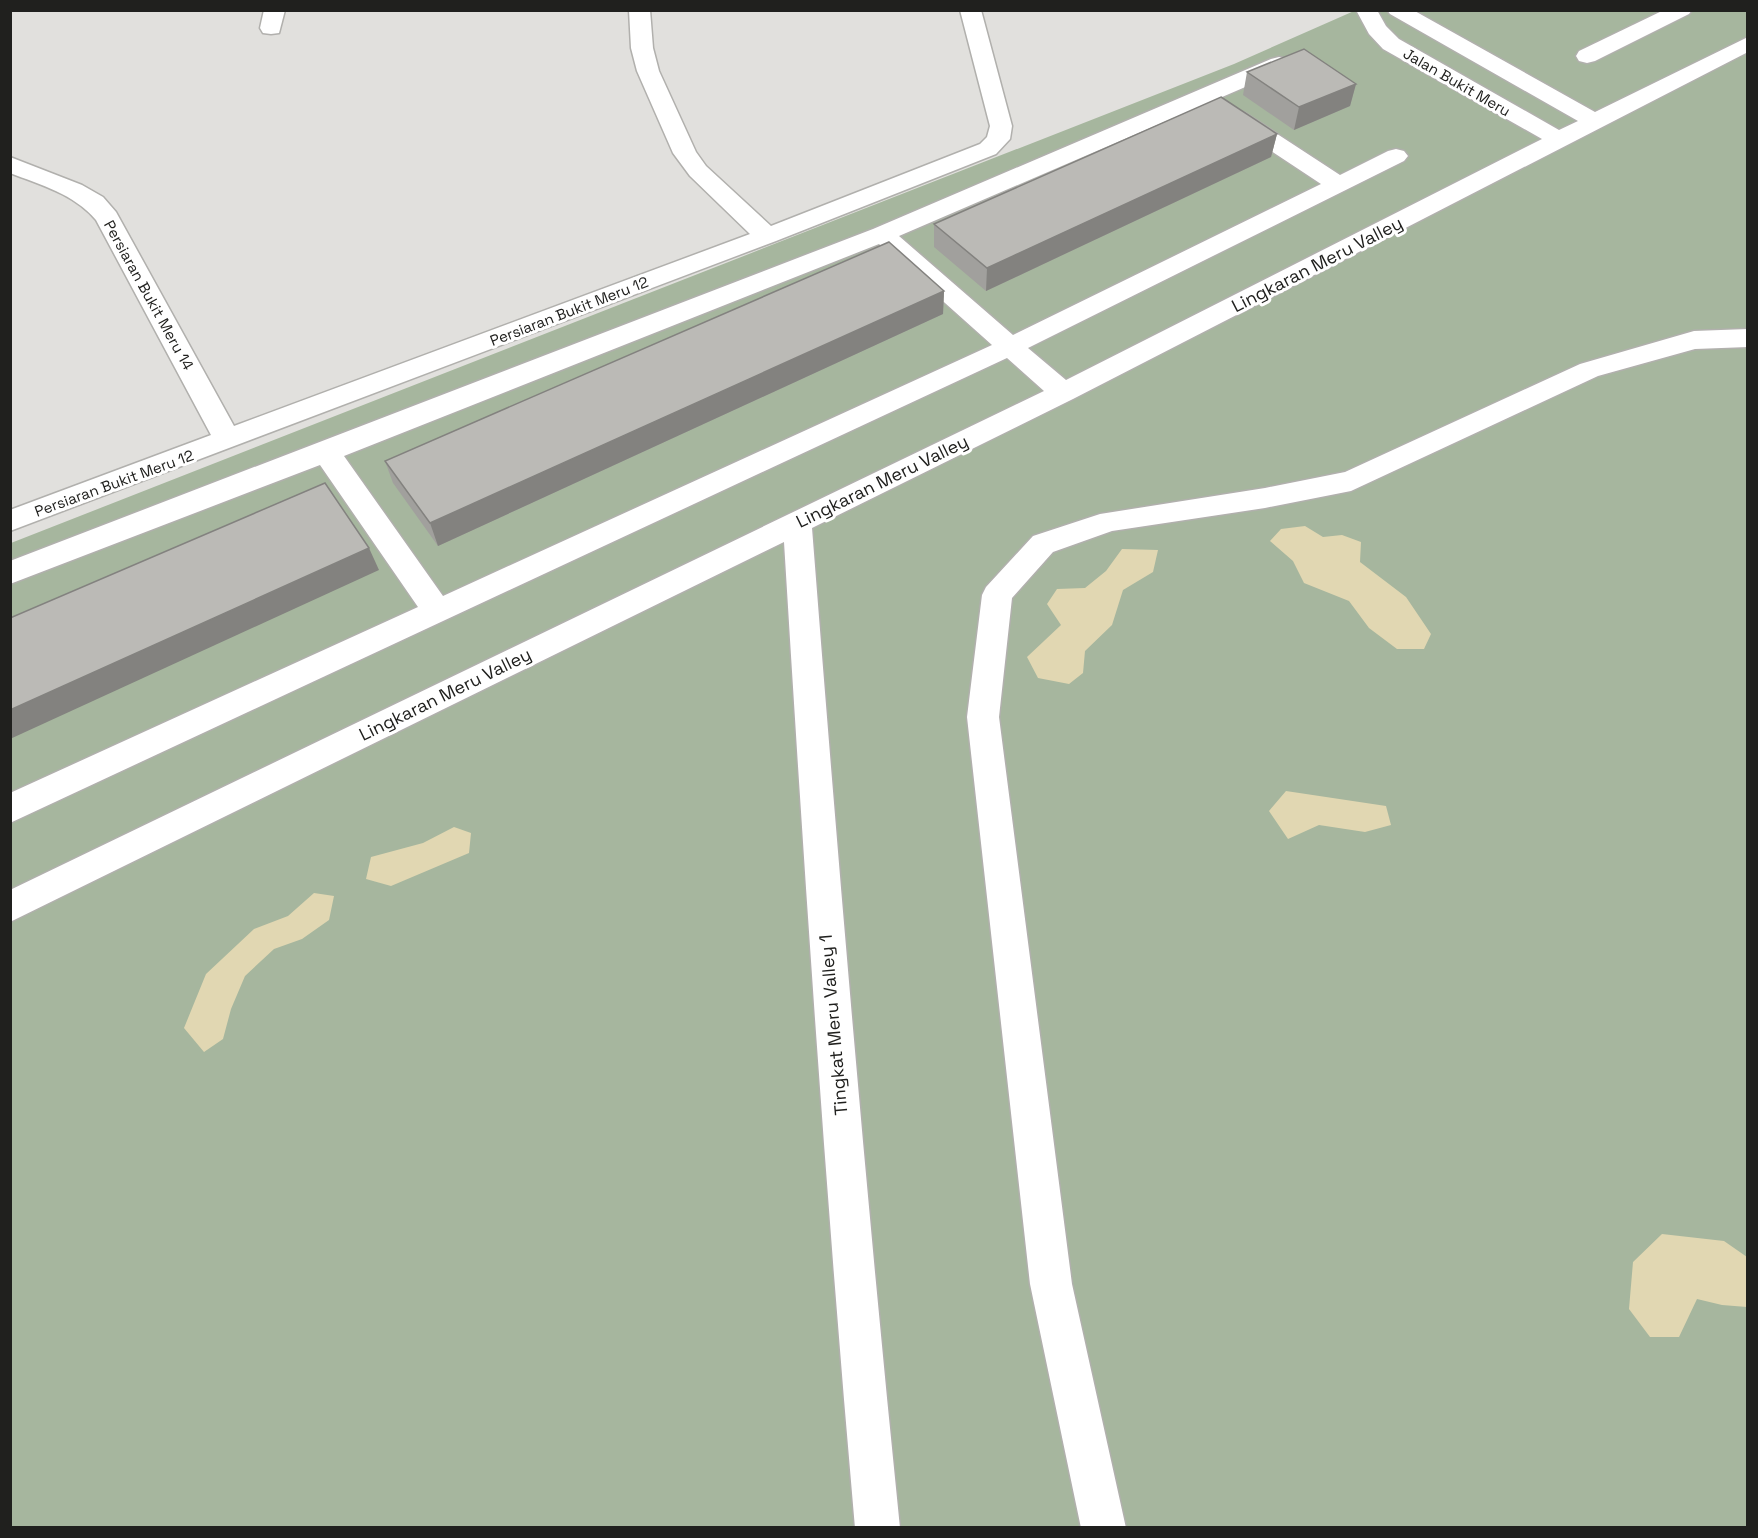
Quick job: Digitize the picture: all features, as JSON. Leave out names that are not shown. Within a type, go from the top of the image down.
[{"type":"street","points":[[639,10],[642,48],[648,71],[685,153],[698,171],[767,236]]},
{"type":"street","name":"Persiaran Bukit Meru 12","points":[[10,521],[975,156],[988,149],[998,139],[1001,126],[970,10]]},
{"type":"street","name":"Jalan Bukit Meru","points":[[1366,10],[1377,29],[1391,44],[1560,141]]},
{"type":"street","points":[[1397,10],[1596,122]]},
{"type":"street","points":[[1587,56],[1664,13]]},
{"type":"street","name":"Lingkaran Meru Valley","points":[[10,907],[1063,393],[1748,43]]},
{"type":"street","points":[[10,573],[882,234],[1279,64]]},
{"type":"street","points":[[1204,96],[1338,184]]},
{"type":"street","points":[[10,809],[436,610],[1009,347],[1396,156]]},
{"type":"street","name":"Persiaran Bukit Meru 14","points":[[10,164],[74,190],[94,202],[107,217],[228,440]]},
{"type":"street","points":[[882,234],[1063,393]]},
{"type":"street","points":[[1104,1527],[1051,1284],[984,729],[983,717],[997,595],[1043,544],[1110,521],[1265,498],[1351,481],[1589,370],[1694,340],[1748,338]]},
{"type":"street","points":[[326,452],[436,610]]},
{"type":"street","name":"Tingkat Meru Valley 1","points":[[797,522],[829,980],[878,1527]]},
{"type":"green space","points":[[1354,11],[1747,11],[1747,1527],[11,1528],[11,543],[1234,64]]},
{"type":"sand","points":[[1305,526],[1323,537],[1342,535],[1361,542],[1360,562],[1406,597],[1431,634],[1424,649],[1397,649],[1369,628],[1349,601],[1304,583],[1293,561],[1270,541],[1281,529]]},
{"type":"sand","points":[[1122,549],[1158,550],[1153,572],[1123,590],[1112,625],[1085,651],[1083,673],[1069,684],[1038,678],[1027,657],[1061,625],[1047,604],[1057,589],[1085,588],[1106,571]]},
{"type":"sand","points":[[1286,791],[1386,806],[1391,825],[1365,832],[1319,825],[1288,839],[1269,811]]},
{"type":"sand","points":[[454,827],[471,833],[469,853],[391,886],[366,879],[371,857],[423,843]]},
{"type":"sand","points":[[314,893],[334,896],[329,920],[302,939],[274,949],[245,976],[231,1009],[223,1039],[204,1052],[184,1028],[206,974],[254,929],[288,916]]},
{"type":"sand","points":[[1662,1234],[1724,1241],[1747,1257],[1747,1307],[1722,1305],[1697,1299],[1679,1337],[1650,1337],[1629,1309],[1633,1262]]},
{"type":"building","points":[[1304,49],[1356,84],[1299,107],[1247,72]]},
{"type":"building","points":[[1221,97],[1277,134],[987,268],[934,224]]},
{"type":"building","points":[[889,242],[944,291],[430,523],[385,461]]},
{"type":"building","points":[[325,483],[369,548],[10,710],[10,618]]}]
